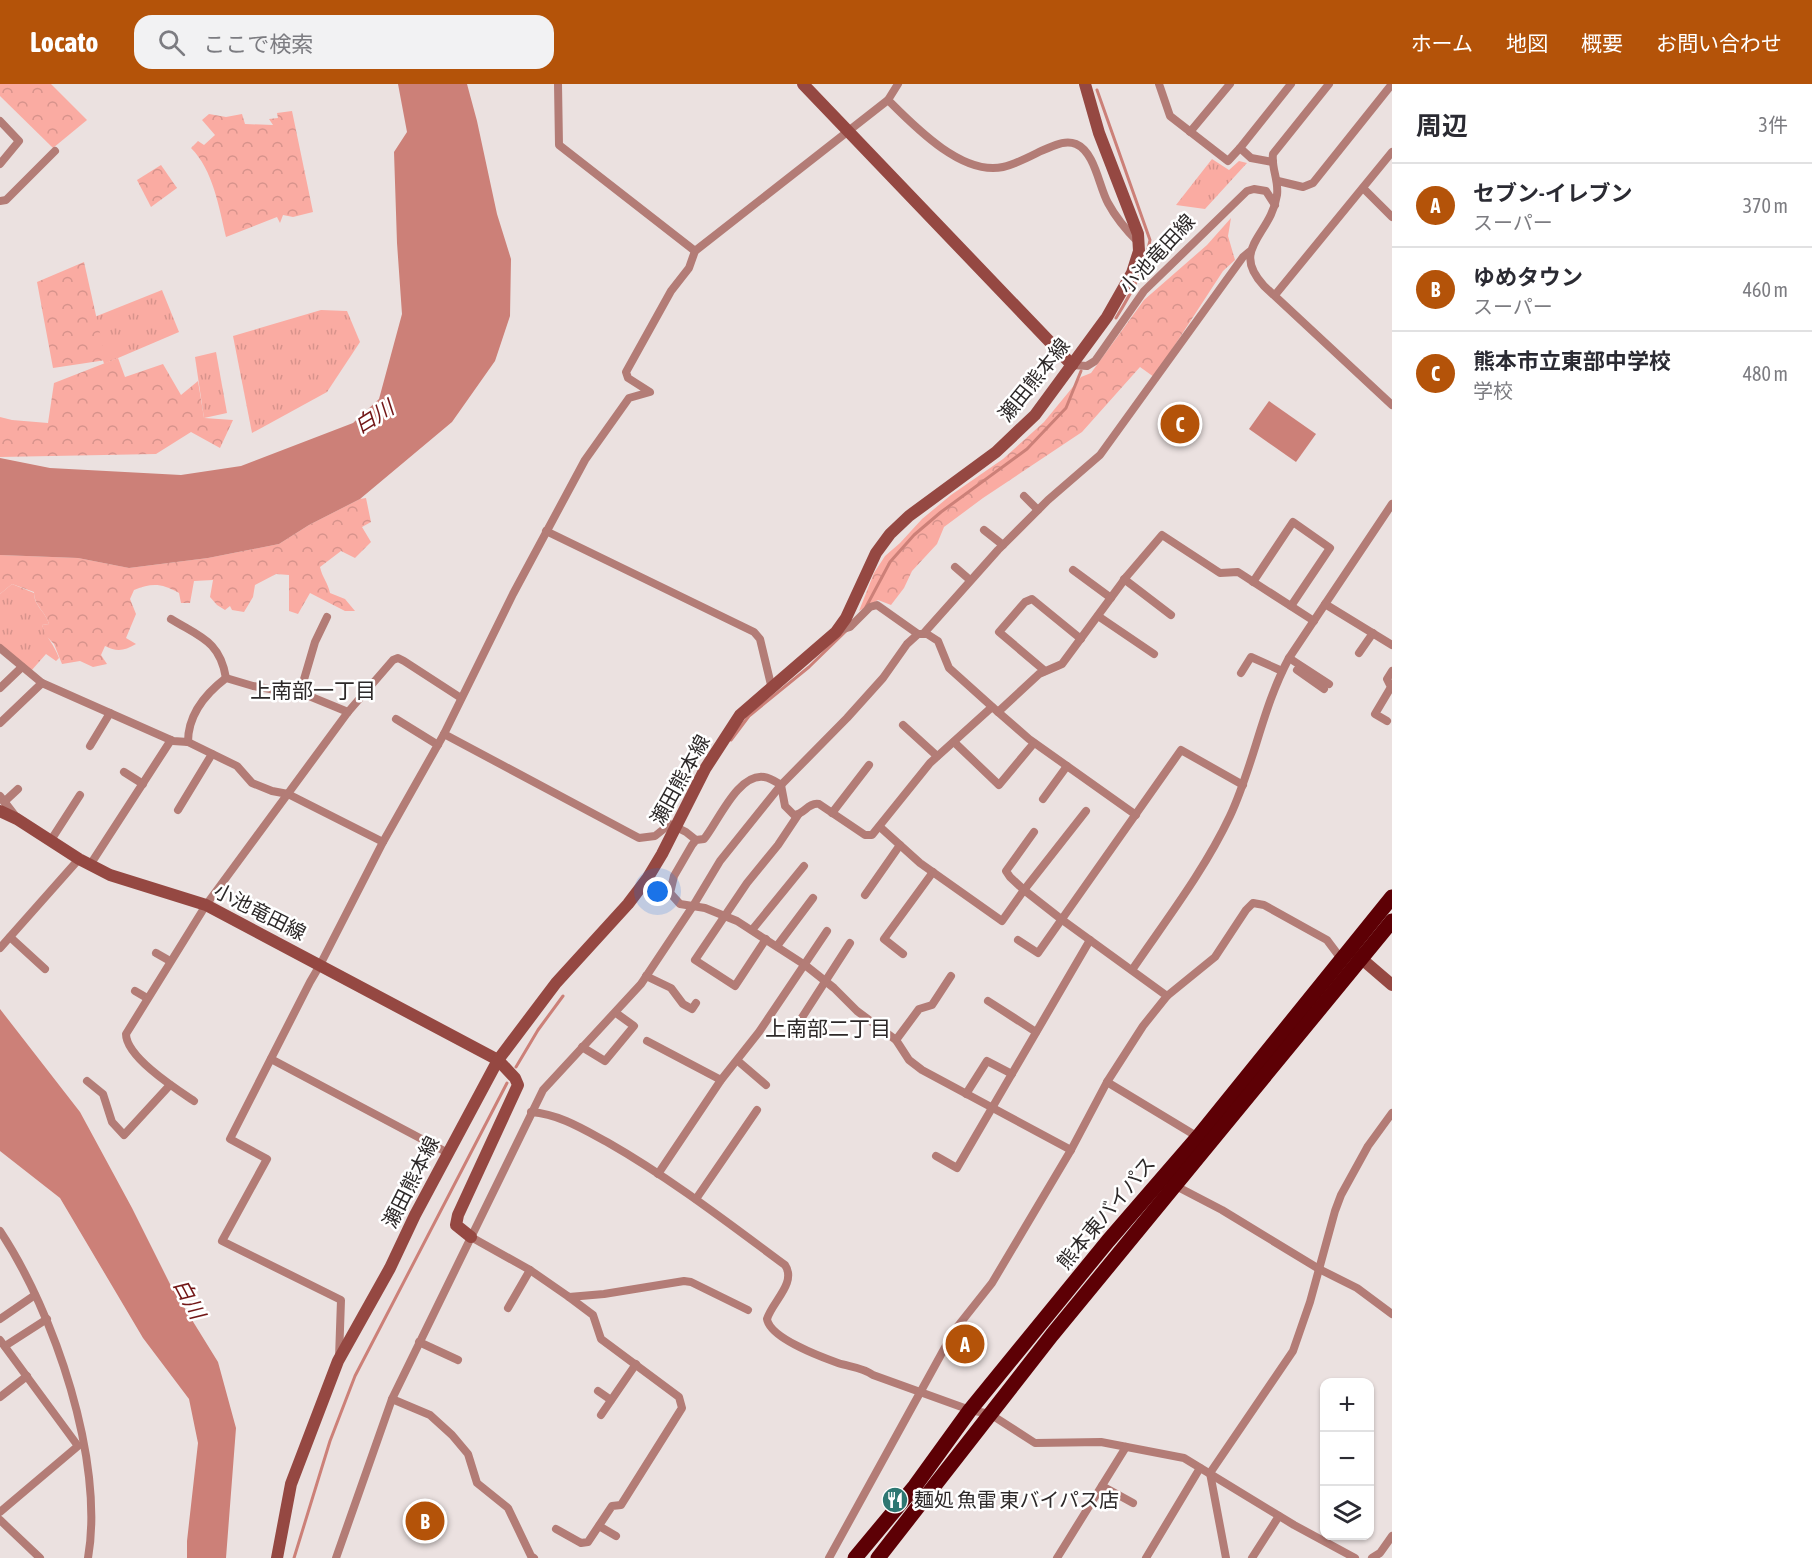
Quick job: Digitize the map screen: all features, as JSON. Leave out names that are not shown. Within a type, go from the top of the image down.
[{"type":"highway","name":"熊本東バイパス","points":[[878,1558],[1174,1185],[1351,955],[1392,897]]},
{"type":"highway","name":"熊本東バイパス","points":[[855,1558],[915,1486],[970,1410],[1108,1241],[1351,955],[1392,921]]},
{"type":"main road","points":[[803,84],[1072,365]]},
{"type":"main road","name":"瀬田熊本線","points":[[277,1558],[291,1484],[338,1361],[390,1268],[415,1215],[498,1060],[556,983],[628,904],[647,879],[705,769],[740,715],[836,632],[846,618],[876,553],[890,534],[909,516],[996,452],[1024,427],[1107,317],[1132,273],[1139,244],[1134,224],[1107,155],[1088,86]]},
{"type":"main road","name":"小池竜田線","points":[[1,803],[17,819],[85,862],[127,882],[206,904],[498,1060]]},
{"type":"main road","points":[[1351,955],[1392,985]]},
{"type":"main road","points":[[471,1237],[456,1225],[458,1215],[518,1085],[515,1078],[498,1060]]},
{"type":"street","points":[[558,84],[559,145],[695,251]]},
{"type":"street","points":[[338,1361],[341,1300],[222,1241],[267,1159],[230,1139],[383,842],[444,734],[546,531],[585,460],[629,398],[650,392],[628,378],[626,372],[670,291],[690,268],[695,251],[888,100],[898,84]]},
{"type":"street","points":[[1160,84],[1170,116],[1228,160],[1291,84]]},
{"type":"street","points":[[1190,132],[1230,84]]},
{"type":"street","points":[[1329,84],[1275,149],[1272,162],[1278,181],[1275,205],[1248,260],[1257,279],[1392,405]]},
{"type":"street","points":[[1278,181],[1303,187],[1313,183],[1392,84]]},
{"type":"street","points":[[888,100],[912,125],[954,155],[974,166],[1001,167],[1060,143],[1075,144],[1085,151],[1107,202],[1139,244]]},
{"type":"street","points":[[0,120],[20,141],[0,164]]},
{"type":"street","points":[[1240,148],[1251,158],[1272,162]]},
{"type":"street","points":[[0,201],[6,200],[55,151]]},
{"type":"street","points":[[1275,295],[1392,152]]},
{"type":"street","name":"小池竜田線","points":[[1072,365],[1087,366],[1095,361],[1144,291],[1247,191],[1254,189],[1266,191],[1275,205]]},
{"type":"street","points":[[1363,189],[1392,217]]},
{"type":"street","points":[[336,1558],[392,1399],[543,1090],[616,1013],[646,976],[720,861],[781,785],[883,678],[907,644],[921,634],[1038,510],[1100,455],[1205,308],[1243,257],[1250,252]]},
{"type":"street","points":[[1024,496],[1038,510]]},
{"type":"street","points":[[1132,970],[1194,880],[1230,816],[1243,785],[1263,722],[1288,660],[1392,504]]},
{"type":"street","points":[[1253,582],[1293,522],[1330,548],[1291,606]]},
{"type":"street","points":[[984,530],[1003,545]]},
{"type":"street","points":[[546,531],[754,632],[760,639],[771,689]]},
{"type":"street","points":[[766,939],[735,986],[695,960],[724,915],[798,815],[815,803],[865,835],[872,835],[930,763],[1033,679],[1062,664],[1124,579],[1163,534],[1220,573],[1236,571],[1314,621]]},
{"type":"street","points":[[955,567],[970,580]]},
{"type":"street","points":[[1073,570],[1111,598]]},
{"type":"street","points":[[1124,579],[1171,615]]},
{"type":"street","points":[[1045,671],[999,632],[1028,600],[1032,599],[1081,639]]},
{"type":"street","points":[[836,632],[850,627],[874,604],[921,634],[938,641],[949,668],[995,710],[1034,743],[1136,814]]},
{"type":"street","points":[[1325,604],[1392,645]]},
{"type":"street","points":[[1098,616],[1154,654]]},
{"type":"street","points":[[300,693],[315,642],[327,617]]},
{"type":"street","points":[[171,620],[207,641],[217,651],[222,659],[226,678]]},
{"type":"street","points":[[1359,653],[1373,633]]},
{"type":"street","points":[[0,648],[42,683],[171,740],[188,742],[237,766],[252,783],[272,791],[288,794],[383,842]]},
{"type":"street","points":[[1241,673],[1251,657],[1282,671]]},
{"type":"street","points":[[194,1101],[151,1069],[126,1039],[127,1030],[206,904],[348,712],[374,680],[396,658],[461,698]]},
{"type":"street","points":[[1288,660],[1326,687]]},
{"type":"street","points":[[0,688],[22,667]]},
{"type":"street","points":[[1387,721],[1375,714],[1390,687],[1387,679],[1392,671]]},
{"type":"street","points":[[226,678],[253,686],[300,693],[348,712]]},
{"type":"street","points":[[188,742],[189,725],[194,712],[209,693],[226,678]]},
{"type":"street","points":[[0,723],[42,683]]},
{"type":"street","points":[[90,746],[110,713]]},
{"type":"street","points":[[396,719],[438,745]]},
{"type":"street","points":[[903,725],[938,756]]},
{"type":"street","points":[[444,734],[639,838],[655,836],[670,824],[696,840],[704,839],[733,796],[748,780],[756,777],[766,777],[781,785],[787,809],[794,815],[798,815]]},
{"type":"street","points":[[0,948],[85,862],[171,740]]},
{"type":"street","points":[[954,742],[1002,788],[1034,743]]},
{"type":"street","points":[[1018,940],[1038,953],[1181,750],[1243,785]]},
{"type":"street","points":[[178,810],[212,754]]},
{"type":"street","points":[[832,813],[869,765]]},
{"type":"street","points":[[1043,799],[1067,766]]},
{"type":"street","points":[[124,772],[142,784]]},
{"type":"street","points":[[1,803],[18,789]]},
{"type":"street","points":[[51,840],[80,795]]},
{"type":"street","points":[[880,827],[933,872],[1002,921],[1086,811]]},
{"type":"street","points":[[1034,832],[1006,871],[1010,877],[1061,919],[1167,996]]},
{"type":"street","points":[[696,840],[685,855],[670,889],[677,902],[724,915],[752,930],[826,981],[857,1011],[896,1040],[913,1064],[1071,1150]]},
{"type":"street","points":[[865,895],[900,845]]},
{"type":"street","points":[[752,930],[804,866]]},
{"type":"street","points":[[903,954],[884,939],[933,872]]},
{"type":"street","points":[[777,946],[813,898]]},
{"type":"street","points":[[829,1558],[957,1326],[992,1283],[1071,1150],[1107,1082],[1143,1026],[1167,996],[1211,961],[1253,903],[1264,905],[1351,955]]},
{"type":"street","points":[[658,1174],[721,1080],[738,1061],[827,931]]},
{"type":"street","points":[[10,937],[45,969]]},
{"type":"street","points":[[936,1156],[957,1168],[1090,940]]},
{"type":"street","points":[[792,1033],[850,943]]},
{"type":"street","points":[[156,953],[170,961]]},
{"type":"street","points":[[646,976],[671,988],[682,1004],[693,1009]]},
{"type":"street","points":[[896,1040],[919,1008],[932,1005],[951,976]]},
{"type":"street","points":[[135,991],[147,998]]},
{"type":"street","points":[[988,1001],[1036,1032]]},
{"type":"street","points":[[582,1047],[604,1060],[634,1026],[616,1013]]},
{"type":"street","points":[[647,1041],[721,1080]]},
{"type":"street","points":[[271,1059],[448,1153]]},
{"type":"street","points":[[738,1061],[766,1085]]},
{"type":"street","points":[[966,1094],[987,1061],[1012,1074]]},
{"type":"street","points":[[87,1081],[103,1094],[112,1122],[124,1135],[170,1085]]},
{"type":"street","points":[[1107,1082],[1198,1137]]},
{"type":"street","points":[[696,1199],[757,1110]]},
{"type":"street","points":[[531,1112],[560,1118],[617,1148],[696,1199],[788,1269],[788,1281],[767,1317],[771,1329],[787,1340],[836,1362],[865,1369],[873,1375],[921,1393],[970,1410],[990,1414],[1035,1443],[1089,1442],[1126,1446],[1176,1456],[1210,1473],[1279,1516],[1355,1558]]},
{"type":"street","points":[[1226,1558],[1210,1473],[1293,1351],[1310,1302],[1341,1195],[1368,1146],[1392,1113]]},
{"type":"street","points":[[1174,1185],[1222,1210],[1319,1269],[1357,1288],[1392,1314]]},
{"type":"street","points":[[0,1230],[46,1319],[72,1397],[92,1509],[88,1558]]},
{"type":"street","points":[[471,1237],[530,1270],[591,1313],[600,1338],[679,1398],[682,1405],[681,1412],[621,1505],[612,1506],[586,1544],[556,1529]]},
{"type":"street","points":[[508,1308],[530,1270]]},
{"type":"street","points":[[569,1297],[604,1294],[684,1281],[691,1282],[748,1310]]},
{"type":"street","points":[[0,1319],[35,1295]]},
{"type":"street","points":[[46,1319],[2,1342],[81,1446]]},
{"type":"street","points":[[419,1342],[458,1360]]},
{"type":"street","points":[[601,1415],[636,1364]]},
{"type":"street","points":[[0,1397],[27,1376]]},
{"type":"street","points":[[598,1391],[611,1400]]},
{"type":"street","points":[[392,1399],[430,1415],[452,1435],[468,1454],[477,1483],[508,1508],[534,1558]]},
{"type":"street","points":[[0,1512],[81,1446]]},
{"type":"street","points":[[1057,1558],[1126,1446]]},
{"type":"street","points":[[1146,1558],[1200,1468]]},
{"type":"street","points":[[1102,1486],[1133,1503]]},
{"type":"street","points":[[1252,1558],[1279,1516]]},
{"type":"street","points":[[0,1520],[40,1558]]},
{"type":"street","points":[[599,1526],[616,1536]]},
{"type":"street","points":[[1372,1558],[1380,1552],[1392,1536]]},
{"type":"green space","points":[[0,84],[51,84],[87,120],[53,148],[0,96]]},
{"type":"green space","points":[[292,111],[313,212],[293,217],[283,215],[280,223],[277,217],[226,237],[210,178],[199,157],[191,148],[198,141],[204,145],[215,135],[202,120],[209,114],[226,117],[242,114],[245,124],[273,125],[269,119],[278,118],[277,113]]},
{"type":"green space","points":[[1212,159],[1229,170],[1239,161],[1247,163],[1205,209],[1176,205]]},
{"type":"green space","points":[[161,165],[177,188],[151,207],[137,180]]},
{"type":"green space","points":[[1231,218],[1228,236],[1235,260],[1223,271],[1154,377],[1140,367],[1082,432],[944,527],[937,544],[912,571],[904,588],[891,605],[878,600],[859,611],[874,573],[885,556],[922,519],[951,495],[1003,459],[1044,422],[1081,377],[1091,373],[1144,300],[1207,245]]},
{"type":"green space","points":[[84,262],[106,360],[53,368],[37,282]]},
{"type":"green space","points":[[162,290],[179,332],[104,364],[92,318]]},
{"type":"green space","points":[[321,310],[347,311],[360,342],[327,392],[252,433],[233,336]]},
{"type":"green space","points":[[216,352],[227,413],[204,418],[195,357]]},
{"type":"green space","points":[[118,358],[125,377],[163,364],[181,395],[198,381],[204,418],[233,420],[220,448],[191,432],[156,454],[0,457],[0,417],[48,423],[54,383]]},
{"type":"green space","points":[[366,498],[371,522],[362,527],[371,542],[355,558],[341,551],[320,567],[330,593],[345,599],[355,611],[345,611],[310,593],[298,614],[289,611],[289,575],[276,574],[255,585],[253,597],[244,612],[232,610],[230,606],[225,610],[217,605],[210,597],[213,580],[194,581],[190,603],[181,603],[179,593],[167,587],[146,586],[134,590],[130,599],[136,614],[126,638],[136,644],[121,650],[105,646],[101,655],[107,664],[93,667],[80,661],[62,664],[54,644],[46,636],[42,625],[49,624],[36,601],[34,592],[12,584],[0,594],[0,555],[78,558],[129,568],[208,558],[279,544],[309,525]]},
{"type":"green space","points":[[12,584],[34,593],[36,602],[49,624],[42,625],[59,658],[56,661],[46,654],[31,671],[0,646],[0,594]]},
{"type":"water","name":"白川","points":[[398,84],[467,84],[497,214],[511,259],[510,316],[495,361],[452,422],[360,499],[309,525],[279,544],[208,558],[129,568],[78,558],[0,555],[0,458],[50,468],[181,475],[241,466],[353,423],[379,399],[402,314],[394,152],[407,132]]},
{"type":"water","points":[[1269,401],[1316,434],[1296,462],[1249,429]]},
{"type":"water","points":[[0,1009],[80,1112],[171,1286],[218,1362],[236,1428],[226,1558],[187,1558],[198,1443],[189,1399],[143,1338],[60,1198],[0,1151]]},
{"type":"waterway","points":[[1097,90],[1150,240],[1137,280],[1116,318]]},
{"type":"waterway","points":[[866,607],[890,562],[914,535],[941,512],[1027,449],[1066,408],[1081,371]]},
{"type":"waterway","points":[[731,740],[749,716],[809,667],[847,630]]},
{"type":"waterway","points":[[516,1067],[538,1030],[563,996]]},
{"type":"waterway","points":[[294,1558],[330,1441],[355,1376],[507,1083]]},
{"type":"place","name":"熊本市立東部中学校","points":[[1180,424]]},
{"type":"place","name":"セブン-イレブン","points":[[965,1344]]},
{"type":"place","name":"麺処 魚雷 東バイパス店","points":[[895,1500]]},
{"type":"place","name":"ゆめタウン","points":[[425,1521]]},
{"type":"district","name":"上南部一丁目","points":[[313,691]]},
{"type":"district","name":"上南部二丁目","points":[[828,1029]]}]
